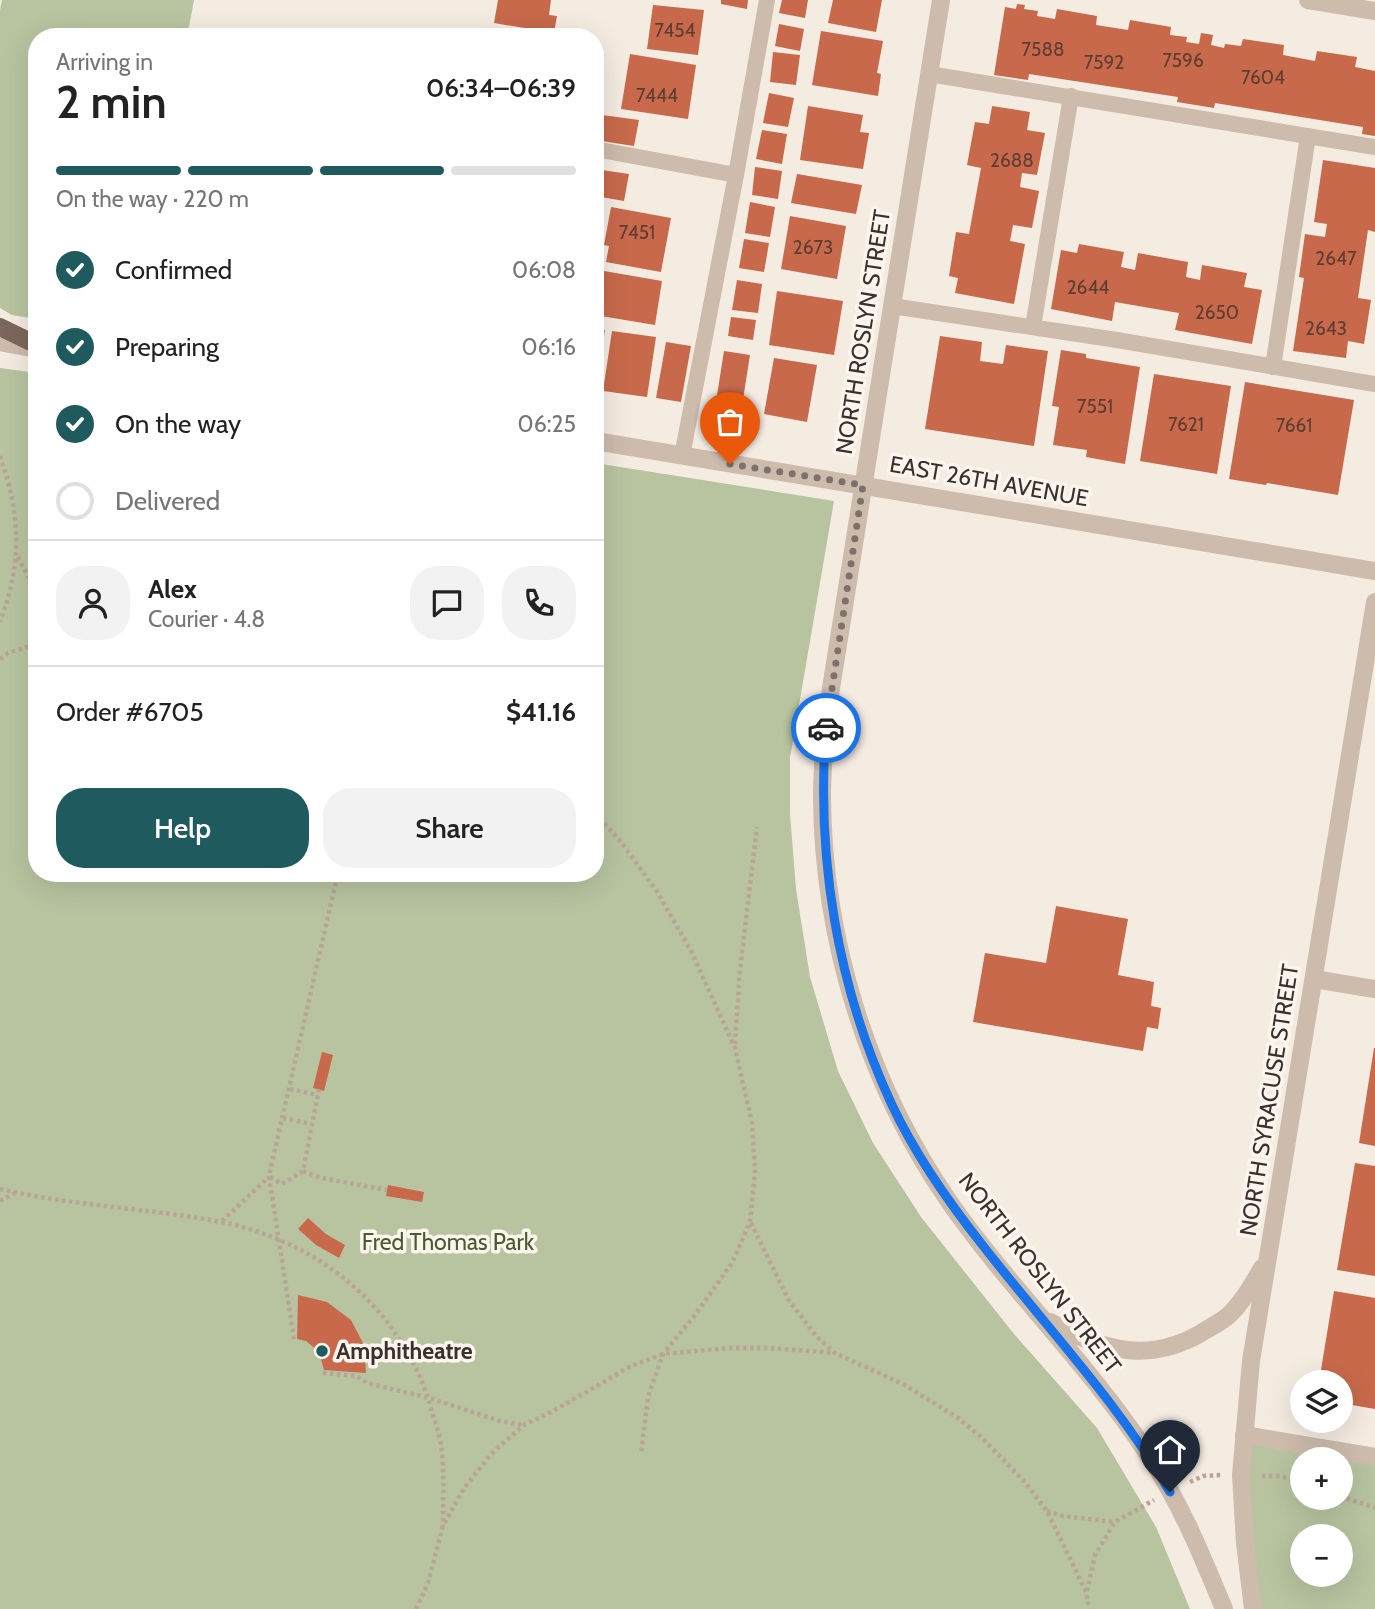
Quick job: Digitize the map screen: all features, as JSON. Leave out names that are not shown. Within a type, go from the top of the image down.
[{"type":"main road","points":[[0,327],[28,342]]},
{"type":"street","name":"NORTH ROSLYN STREET","points":[[942,0],[828,707],[823,784],[824,845],[830,899],[841,956],[873,1061],[892,1106],[948,1199],[1093,1378],[1149,1454],[1192,1535],[1224,1609]]},
{"type":"street","points":[[1308,0],[1375,11]]},
{"type":"street","points":[[0,342],[28,346]]},
{"type":"street","name":"EAST 26TH AVENUE","points":[[604,443],[1375,571]]},
{"type":"street","name":"NORTH SYRACUSE STREET","points":[[1253,1609],[1241,1475],[1251,1361],[1375,602]]},
{"type":"street","points":[[1314,979],[1375,989]]},
{"type":"street","points":[[1041,1317],[1077,1336],[1108,1347],[1141,1351],[1172,1347],[1200,1334],[1228,1316],[1246,1295],[1267,1259]]},
{"type":"street","points":[[1244,1436],[1375,1457]]},
{"type":"lane","points":[[682,456],[767,0]]},
{"type":"lane","points":[[929,74],[1375,147]]},
{"type":"lane","points":[[1033,327],[1071,96]]},
{"type":"lane","points":[[1273,367],[1308,136]]},
{"type":"lane","points":[[604,151],[736,175]]},
{"type":"lane","points":[[892,306],[1375,384]]},
{"type":"path","points":[[0,456],[12,499],[18,556],[11,593],[0,622]]},
{"type":"path","points":[[18,556],[28,575]]},
{"type":"path","points":[[0,659],[8,653],[28,647]]},
{"type":"path","points":[[604,823],[659,893],[691,951],[735,1048],[752,1123],[755,1172],[750,1222],[732,1263],[663,1354],[648,1397],[641,1454]]},
{"type":"path","points":[[735,1048],[740,969],[757,827]]},
{"type":"path","points":[[294,1339],[269,1176],[336,882]]},
{"type":"path","points":[[269,1176],[282,1184],[303,1171],[318,1092],[290,1089]]},
{"type":"path","points":[[283,1118],[311,1124]]},
{"type":"path","points":[[303,1171],[321,1178],[387,1190]]},
{"type":"path","points":[[221,1222],[269,1176]]},
{"type":"path","points":[[0,1189],[221,1222],[280,1239],[325,1263],[367,1297],[412,1358],[429,1398],[441,1446],[443,1526]]},
{"type":"path","points":[[0,1201],[16,1193]]},
{"type":"path","points":[[750,1222],[788,1299],[816,1336],[835,1353],[902,1384],[958,1418],[1003,1458],[1047,1511],[1086,1592],[1089,1609]]},
{"type":"path","points":[[416,1609],[428,1583],[443,1526],[464,1488],[493,1452],[524,1425],[631,1366],[663,1354],[755,1348],[835,1353]]},
{"type":"path","points":[[323,1373],[357,1376],[367,1383],[429,1398],[477,1415],[524,1425]]},
{"type":"path","points":[[1186,1483],[1203,1476],[1223,1474]]},
{"type":"path","points":[[1264,1476],[1290,1479]]},
{"type":"path","points":[[1353,1500],[1375,1508]]},
{"type":"path","points":[[1086,1592],[1096,1555],[1115,1522],[1151,1502]]},
{"type":"path","points":[[1047,1511],[1063,1516],[1115,1522]]},
{"type":"green space","points":[[2,0],[194,0],[189,28],[28,28],[28,318],[12,315],[0,308]]},
{"type":"green space","name":"Fred Thomas Park","points":[[0,368],[28,372],[28,882],[604,882],[604,464],[834,501],[790,758],[790,814],[796,889],[810,977],[838,1071],[873,1143],[921,1217],[1014,1334],[1097,1428],[1156,1527],[1190,1609],[0,1609]]},
{"type":"green space","points":[[1244,1435],[1315,1447],[1290,1447],[1290,1510],[1353,1510],[1353,1453],[1375,1457],[1375,1609],[1253,1609]]},
{"type":"building","points":[[498,0],[551,0],[549,15],[557,16],[555,28],[524,28],[494,23]]},
{"type":"building","points":[[721,0],[748,0],[747,9],[721,4]]},
{"type":"building","points":[[782,0],[808,0],[805,18],[779,13]]},
{"type":"building","points":[[833,0],[882,0],[876,32],[828,23]]},
{"type":"building","points":[[1017,4],[1025,5],[1024,9],[1038,11],[1037,16],[1055,19],[1057,9],[1097,16],[1096,25],[1128,30],[1130,20],[1171,27],[1170,35],[1187,37],[1186,42],[1199,44],[1201,33],[1213,35],[1211,45],[1224,48],[1225,44],[1241,46],[1243,39],[1284,45],[1283,55],[1315,61],[1317,51],[1357,57],[1355,67],[1375,71],[1375,136],[1362,134],[1363,127],[1215,103],[1214,108],[1177,102],[1178,97],[1029,74],[1028,80],[994,75],[1005,7],[1016,9]]},
{"type":"building","points":[[653,5],[704,10],[698,55],[647,49]]},
{"type":"building","points":[[779,24],[804,29],[800,51],[775,46]]},
{"type":"building","points":[[821,31],[883,41],[877,73],[881,74],[878,96],[812,85]]},
{"type":"building","points":[[773,52],[800,55],[796,85],[770,82]]},
{"type":"building","points":[[630,54],[696,65],[688,119],[621,109]]},
{"type":"building","points":[[769,93],[794,98],[788,127],[763,123]]},
{"type":"building","points":[[808,106],[863,115],[860,132],[869,133],[863,169],[800,160]]},
{"type":"building","points":[[992,106],[1030,112],[1027,130],[1045,133],[1037,175],[1022,173],[1020,187],[1039,191],[1032,228],[1013,225],[1010,241],[1025,244],[1014,304],[955,293],[958,278],[949,276],[956,232],[969,234],[981,168],[967,165],[975,122],[989,124]]},
{"type":"building","points":[[604,115],[639,120],[634,146],[604,141]]},
{"type":"building","points":[[762,130],[787,134],[782,164],[756,159]]},
{"type":"building","points":[[1323,160],[1375,168],[1375,232],[1368,230],[1358,298],[1371,300],[1364,344],[1348,341],[1346,358],[1293,351],[1304,278],[1299,277],[1305,234],[1325,237],[1327,224],[1314,222]]},
{"type":"building","points":[[755,167],[782,171],[778,199],[752,195]]},
{"type":"building","points":[[604,170],[629,174],[624,201],[604,198]]},
{"type":"building","points":[[797,174],[862,185],[856,214],[791,203]]},
{"type":"building","points":[[750,202],[775,207],[770,237],[745,233]]},
{"type":"building","points":[[611,207],[671,218],[661,272],[606,262],[609,246],[604,245]]},
{"type":"building","points":[[790,216],[846,226],[837,279],[781,269]]},
{"type":"building","points":[[744,239],[769,243],[764,272],[739,268]]},
{"type":"building","points":[[1079,244],[1124,252],[1121,267],[1135,270],[1138,253],[1188,262],[1186,277],[1200,280],[1202,265],[1247,273],[1244,287],[1262,290],[1252,344],[1175,330],[1179,313],[1115,302],[1112,321],[1051,309],[1061,250],[1077,253]]},
{"type":"building","points":[[604,271],[662,281],[655,325],[604,316]]},
{"type":"building","points":[[737,280],[762,284],[758,313],[732,310]]},
{"type":"building","points":[[777,291],[843,301],[834,355],[769,345]]},
{"type":"building","points":[[731,317],[756,320],[753,340],[728,336]]},
{"type":"building","points":[[612,331],[656,337],[647,397],[604,391]]},
{"type":"building","points":[[940,336],[982,342],[980,361],[1003,364],[1006,345],[1048,351],[1034,446],[925,429]]},
{"type":"building","points":[[666,342],[691,346],[681,402],[656,398]]},
{"type":"building","points":[[1061,350],[1086,354],[1086,358],[1140,367],[1125,464],[1086,457],[1087,450],[1053,445],[1059,407],[1052,406]]},
{"type":"building","points":[[724,351],[750,355],[741,412],[715,408]]},
{"type":"building","points":[[774,358],[817,365],[807,422],[764,414]]},
{"type":"building","points":[[1154,374],[1231,386],[1217,474],[1140,461]]},
{"type":"building","points":[[1245,382],[1354,400],[1338,495],[1229,479]]},
{"type":"building","points":[[1056,906],[1128,919],[1118,975],[1154,982],[1151,1006],[1161,1008],[1158,1029],[1147,1027],[1143,1051],[973,1022],[985,953],[1046,963]]},
{"type":"building","points":[[1375,1048],[1375,1146],[1359,1143]]},
{"type":"building","points":[[322,1052],[333,1055],[324,1091],[313,1088]]},
{"type":"building","points":[[1355,1163],[1375,1166],[1375,1276],[1337,1270]]},
{"type":"building","points":[[388,1185],[424,1192],[422,1202],[386,1196]]},
{"type":"building","points":[[308,1218],[326,1234],[345,1245],[339,1258],[316,1245],[298,1229]]},
{"type":"building","points":[[1334,1291],[1375,1298],[1375,1409],[1353,1405],[1353,1370],[1321,1370]]},
{"type":"building","points":[[298,1295],[327,1302],[351,1320],[364,1345],[366,1373],[324,1370],[319,1352],[306,1341],[297,1339]]},
{"type":"way so far","points":[[730,464],[863,485],[826,728]]},
{"type":"place","name":"Amphitheatre","points":[[322,1351]]},
{"type":"route","points":[[826,728],[822,797],[830,899],[841,956],[856,1010],[892,1106],[948,1199],[1093,1378],[1149,1454],[1170,1492]]}]
